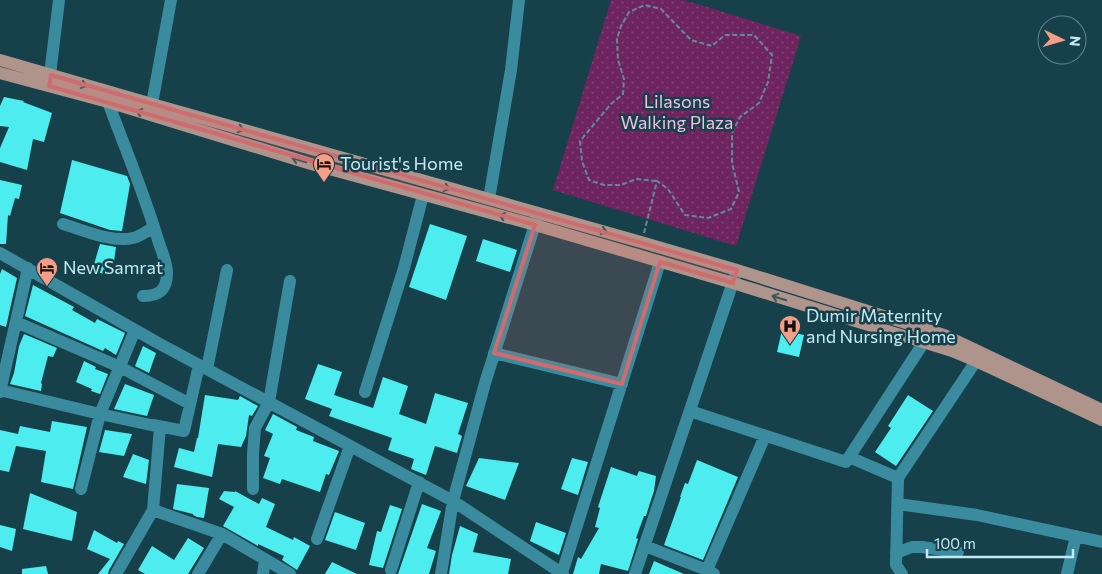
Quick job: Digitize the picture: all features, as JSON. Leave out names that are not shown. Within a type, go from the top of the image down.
[{"type":"main road","points":[[0,60],[108,102],[253,140],[401,174],[539,212],[737,270],[944,334],[1102,410]]},
{"type":"main road","points":[[0,73],[50,80],[152,104],[253,140],[311,164],[535,225],[924,342],[976,361],[1102,420]]},
{"type":"main road","points":[[397,188],[401,174]]},
{"type":"street","points":[[50,80],[59,0]]},
{"type":"street","points":[[152,104],[171,0]]},
{"type":"street","points":[[489,199],[511,70],[519,0]]},
{"type":"street","points":[[108,102],[154,227],[167,269],[162,290],[152,296],[143,296]]},
{"type":"street","points":[[365,392],[404,268],[423,195]]},
{"type":"street","points":[[442,574],[453,501],[485,383],[539,212]]},
{"type":"street","points":[[63,224],[109,238],[124,239],[140,236],[154,227]]},
{"type":"street","points":[[0,253],[135,330],[453,501],[563,574],[660,262]]},
{"type":"street","points":[[28,268],[0,391],[184,431],[190,404],[203,367],[227,270]]},
{"type":"street","points":[[635,574],[737,270]]},
{"type":"street","points":[[253,488],[255,428],[269,402],[290,281]]},
{"type":"street","points":[[0,330],[14,328],[120,367],[190,404]]},
{"type":"street","points":[[81,489],[100,414],[135,330]]},
{"type":"street","points":[[690,412],[846,462],[924,342]]},
{"type":"street","points":[[494,353],[622,384]]},
{"type":"street","points":[[902,574],[896,565],[898,478],[976,361]]},
{"type":"street","points":[[116,574],[153,510],[160,427],[153,425]]},
{"type":"street","points":[[645,546],[710,572],[765,436]]},
{"type":"street","points":[[317,539],[350,446]]},
{"type":"street","points":[[849,457],[898,478]]},
{"type":"street","points":[[391,570],[419,482]]},
{"type":"street","points":[[898,504],[977,514],[1102,542]]},
{"type":"street","points":[[153,510],[222,534],[290,574]]},
{"type":"street","points":[[198,574],[222,534]]},
{"type":"street","points":[[1067,574],[1076,536]]},
{"type":"street","points":[[896,552],[912,547],[958,552]]},
{"type":"street","points":[[263,574],[265,559]]},
{"type":"path","points":[[646,5],[661,10],[691,40],[712,46],[725,35],[754,35],[772,55],[768,82],[759,103],[740,118],[732,133],[732,163],[739,192],[730,209],[708,218],[685,215],[668,189],[657,181],[636,179],[621,185],[604,185],[589,180],[582,161],[580,141],[623,94],[624,79],[618,60],[617,39],[621,26],[629,12],[646,5]]},
{"type":"path","points":[[641,242],[657,181]]},
{"type":"highlighted area","points":[[51,75],[737,270],[733,283],[660,262],[622,384],[494,353],[535,225],[49,86]]},
{"type":"green space","name":"Lilasons Walking Plaza","points":[[611,0],[684,0],[801,36],[736,246],[553,190]]},
{"type":"building","points":[[4,97],[24,101],[52,113],[44,142],[33,139],[27,170],[0,162],[0,148],[9,127],[0,126],[0,106]]},
{"type":"building","points":[[72,160],[127,176],[130,184],[122,231],[110,230],[60,213]]},
{"type":"building","points":[[0,180],[22,185],[19,199],[15,198],[10,216],[8,215],[6,244],[0,244]]},
{"type":"building","points":[[430,224],[467,236],[446,300],[409,287]]},
{"type":"building","points":[[483,239],[517,250],[510,272],[476,261]]},
{"type":"building","points":[[100,244],[116,247],[112,276],[92,271]]},
{"type":"building","points":[[2,269],[17,278],[6,327],[0,325],[0,274]]},
{"type":"building","points":[[33,285],[74,307],[72,310],[95,323],[97,319],[125,333],[116,355],[105,348],[103,351],[25,316]]},
{"type":"building","points":[[782,330],[804,335],[799,357],[777,352]]},
{"type":"building","points":[[24,334],[57,348],[53,357],[48,356],[41,383],[41,391],[10,384],[19,346]]},
{"type":"building","points":[[143,346],[156,353],[149,373],[135,366]]},
{"type":"building","points":[[84,361],[96,367],[95,369],[108,374],[100,394],[76,382]]},
{"type":"building","points":[[318,364],[342,372],[334,395],[373,408],[383,377],[408,386],[399,414],[426,424],[435,393],[468,403],[458,434],[462,436],[457,453],[435,446],[426,475],[411,469],[414,459],[388,450],[392,438],[329,416],[332,409],[305,399]]},
{"type":"building","points":[[125,384],[154,395],[147,416],[114,409]]},
{"type":"building","points":[[205,395],[238,400],[240,396],[258,406],[252,416],[249,415],[246,436],[241,447],[218,444],[212,477],[174,467],[179,448],[194,452]]},
{"type":"building","points":[[908,395],[933,411],[896,466],[875,452],[891,428],[888,426]]},
{"type":"building","points":[[273,414],[297,427],[296,430],[314,437],[313,441],[339,451],[329,475],[326,474],[320,492],[282,479],[280,484],[263,478],[270,458],[264,456],[273,434],[265,430]]},
{"type":"building","points":[[52,421],[87,427],[73,489],[41,482],[46,451],[16,446],[9,472],[0,470],[0,430],[18,434],[20,426],[50,432]]},
{"type":"building","points":[[105,430],[132,434],[124,456],[99,452]]},
{"type":"building","points":[[133,454],[149,460],[146,484],[123,477]]},
{"type":"building","points":[[479,458],[519,463],[505,500],[466,486]]},
{"type":"building","points":[[572,458],[588,462],[578,495],[561,489]]},
{"type":"building","points":[[697,460],[738,477],[703,560],[664,545],[685,483],[688,484]]},
{"type":"building","points":[[611,467],[637,476],[639,471],[656,476],[654,491],[636,538],[638,539],[628,571],[601,564],[599,574],[573,574],[578,557],[581,559],[599,528],[595,527],[600,508],[598,507]]},
{"type":"building","points":[[177,484],[209,488],[204,518],[173,509]]},
{"type":"building","points":[[224,491],[235,491],[259,504],[262,498],[275,504],[266,527],[293,540],[294,537],[310,546],[297,570],[282,560],[284,556],[258,544],[258,546],[223,526],[234,507],[219,499]]},
{"type":"building","points":[[30,493],[77,512],[72,541],[23,529]]},
{"type":"building","points":[[422,504],[441,511],[427,548],[436,551],[429,574],[398,574]]},
{"type":"building","points":[[390,505],[402,509],[383,568],[369,565],[377,531],[381,532]]},
{"type":"building","points":[[335,512],[365,523],[356,550],[325,540]]},
{"type":"building","points":[[536,522],[566,533],[559,555],[530,541]]},
{"type":"building","points":[[0,525],[16,529],[12,551],[0,547]]},
{"type":"building","points":[[460,526],[478,534],[473,552],[511,559],[508,574],[449,574]]},
{"type":"building","points":[[94,530],[117,543],[118,541],[124,544],[108,574],[98,574],[110,559],[87,549]]},
{"type":"building","points":[[188,538],[204,548],[188,574],[145,574],[138,570],[152,546],[174,560]]},
{"type":"building","points":[[654,561],[684,574],[649,574]]},
{"type":"building","points":[[332,562],[357,574],[325,574]]},
{"type":"building","points":[[46,566],[48,574],[22,574],[22,569]]},
{"type":"place","name":"Tourist's Home","points":[[324,183]]},
{"type":"place","name":"New Samrat","points":[[47,287]]},
{"type":"place","name":"Dumir Maternity and Nursing Home","points":[[790,345]]}]
